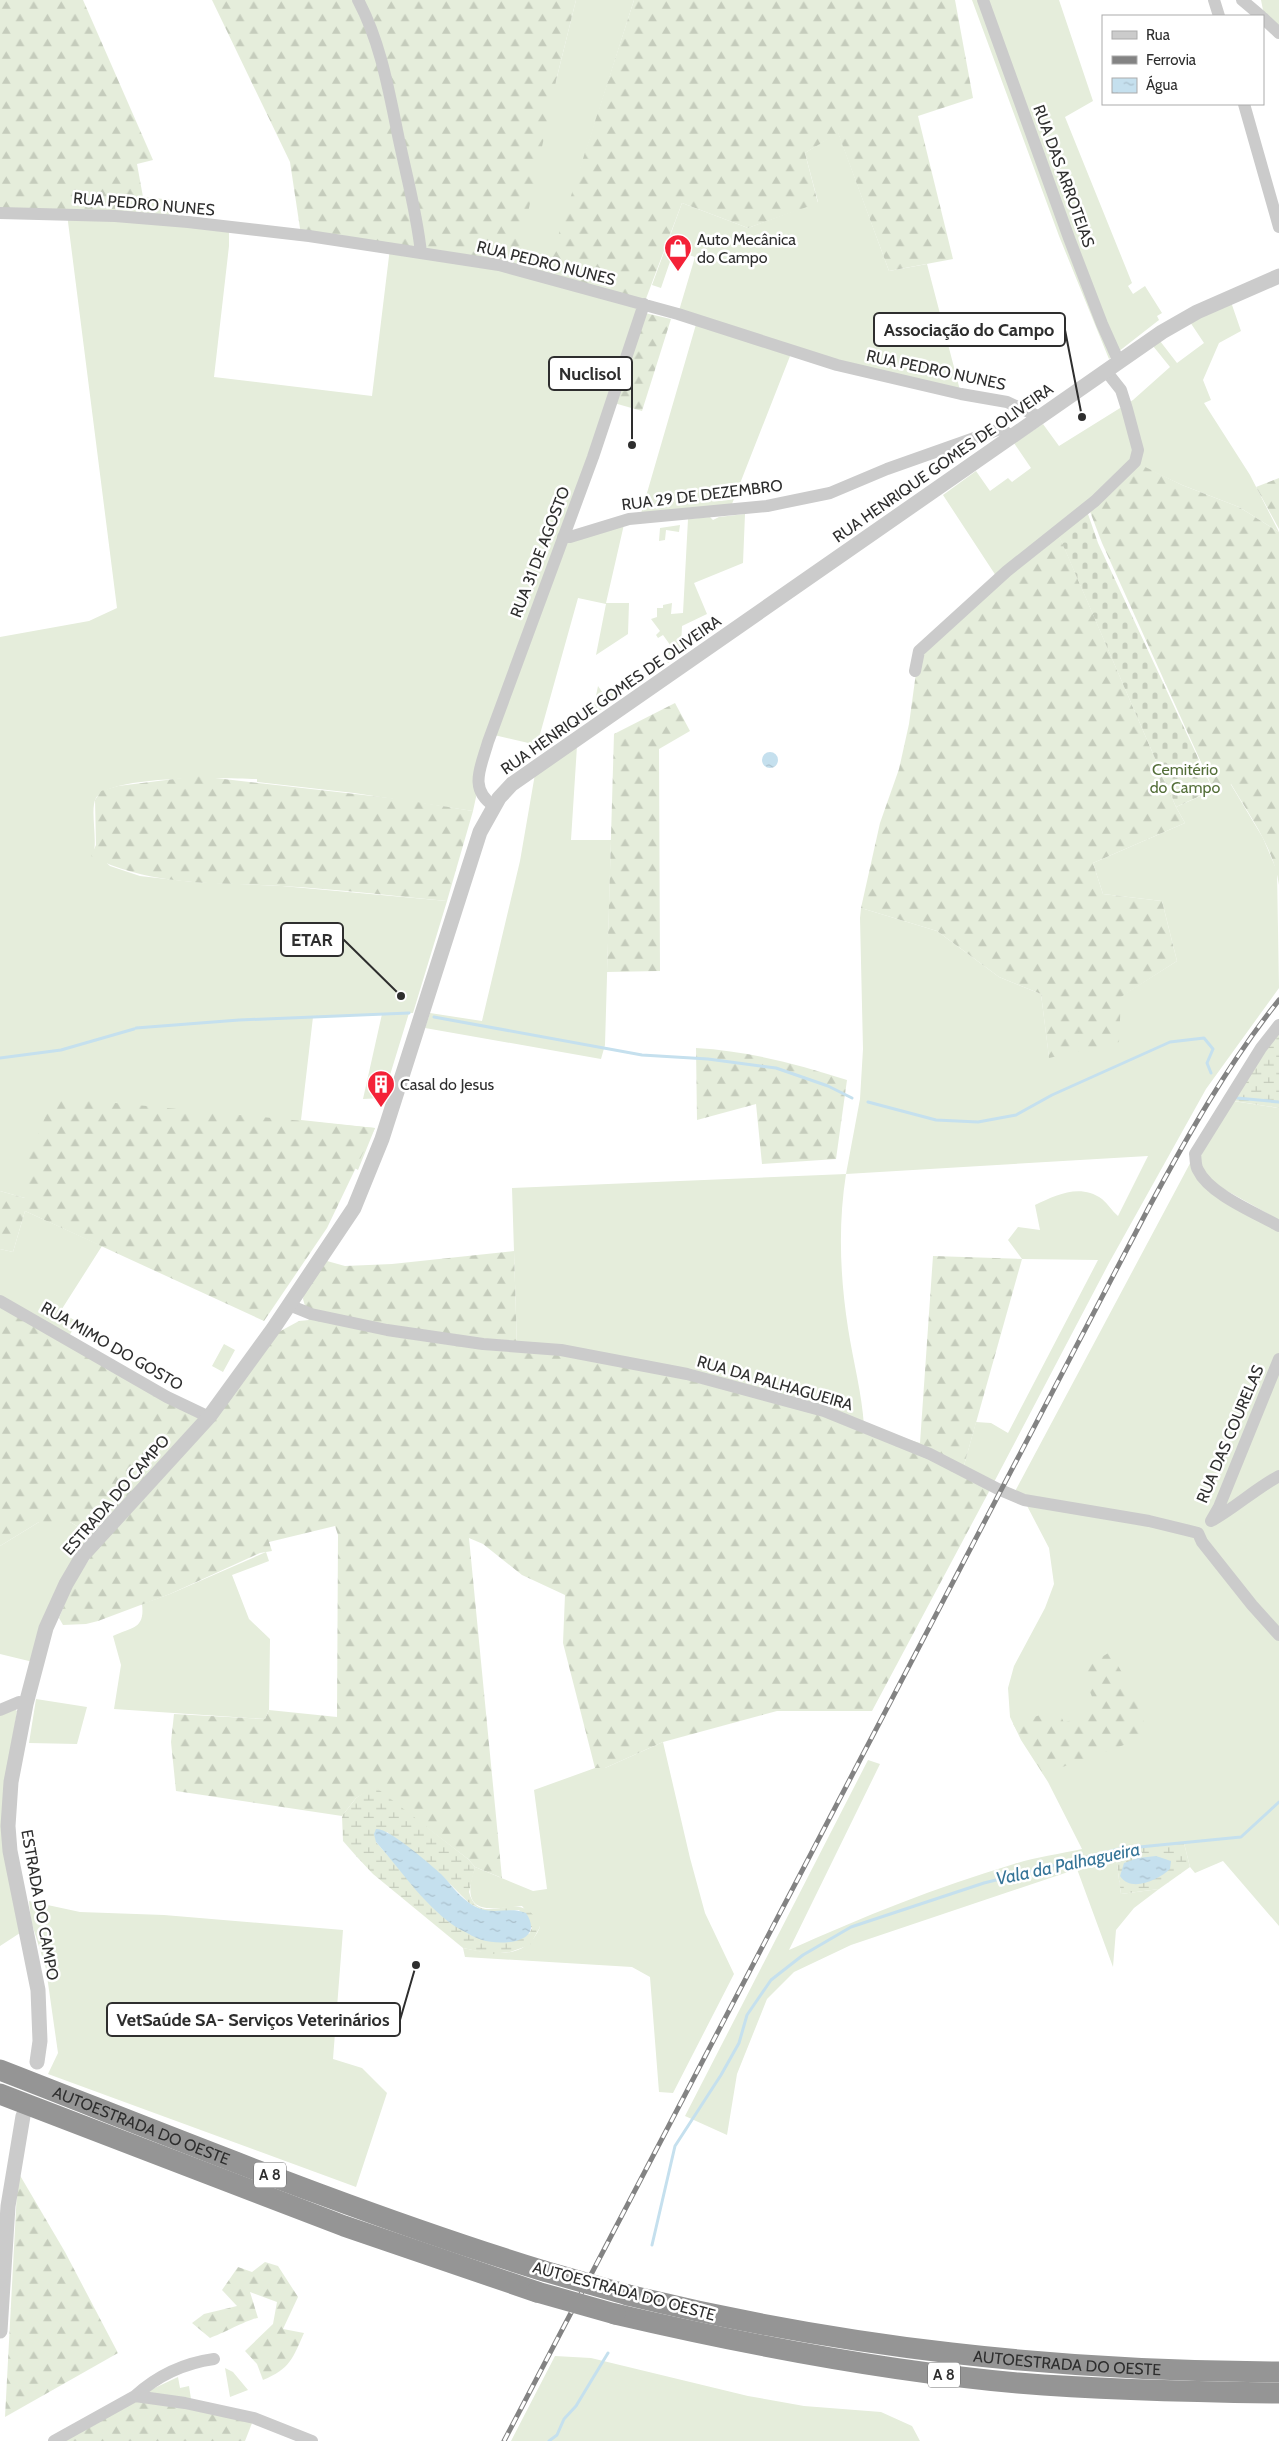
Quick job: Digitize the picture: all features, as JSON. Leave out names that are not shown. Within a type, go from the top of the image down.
[{"type":"highway","name":"AUTOESTRADA DO OESTE","points":[[0,2070],[338,2200],[482,2252],[628,2295],[741,2321],[918,2350],[1052,2364],[1186,2371],[1279,2372]]},
{"type":"highway","name":"AUTOESTRADA DO OESTE","points":[[0,2094],[344,2226],[537,2292],[615,2314],[751,2345],[951,2376],[1084,2388],[1279,2393]]},
{"type":"street","points":[[358,0],[373,36],[390,95],[411,189],[421,253]]},
{"type":"street","name":"RUA DAS ARROTEIAS","points":[[983,0],[1069,238],[1102,324],[1119,362]]},
{"type":"street","points":[[1214,0],[1219,15]]},
{"type":"street","points":[[1242,0],[1260,15]]},
{"type":"street","points":[[1264,19],[1279,33]]},
{"type":"street","points":[[1244,105],[1279,227]]},
{"type":"street","name":"RUA PEDRO NUNES","points":[[0,213],[115,216],[188,222],[309,236],[499,265],[644,304],[837,365],[961,394],[1007,402],[1040,417]]},
{"type":"street","name":"RUA HENRIQUE GOMES DE OLIVEIRA","points":[[240,1376],[354,1208],[374,1163],[480,832],[494,806],[512,784],[1119,362],[1186,318],[1279,276]]},
{"type":"street","name":"RUA 31 DE AGOSTO","points":[[494,806],[484,800],[479,792],[478,781],[490,735],[593,457],[644,304]]},
{"type":"street","points":[[915,671],[919,651],[1007,571],[1087,508],[1135,462],[1138,450],[1121,390],[1106,371]]},
{"type":"street","name":"RUA 29 DE DEZEMBRO","points":[[563,537],[570,537],[629,518],[767,506],[830,493],[887,468],[1000,430],[1006,431],[1012,436]]},
{"type":"street","points":[[1279,1025],[1261,1048],[1196,1154],[1196,1168],[1203,1178],[1219,1192],[1279,1226]]},
{"type":"street","name":"RUA MIMO DO GOSTO","points":[[0,1301],[167,1397],[208,1417]]},
{"type":"street","name":"RUA DA PALHAGUEIRA","points":[[289,1306],[311,1314],[387,1330],[483,1344],[561,1350],[687,1374],[824,1411],[930,1454],[998,1489],[1024,1500],[1149,1521],[1198,1533]]},
{"type":"street","name":"RUA DAS COURELAS","points":[[1211,1521],[1219,1507],[1279,1359]]},
{"type":"street","name":"ESTRADA DO CAMPO","points":[[37,2062],[40,2020],[36,1977],[8,1839],[11,1782],[26,1704],[46,1628],[73,1570],[95,1540],[208,1417],[240,1376]]},
{"type":"street","points":[[1279,1476],[1258,1487],[1225,1513],[1211,1521],[1198,1533],[1202,1542],[1279,1636]]},
{"type":"street","points":[[0,1710],[19,1702],[26,1704]]},
{"type":"street","points":[[0,2331],[8,2206],[23,2116]]},
{"type":"street","points":[[54,2441],[135,2396],[146,2386],[173,2371],[199,2361],[214,2358]]},
{"type":"street","points":[[135,2396],[185,2403],[254,2418],[312,2441]]},
{"type":"green space","points":[[0,0],[83,0],[153,160],[137,164],[143,197],[174,200],[169,221],[0,213]]},
{"type":"green space","points":[[212,0],[576,0],[556,81],[516,269],[301,235],[290,162]]},
{"type":"green space","points":[[576,0],[634,0],[548,271],[644,304],[563,536],[625,520],[606,603],[629,603],[628,634],[596,655],[606,604],[578,598],[537,745],[494,735],[488,742],[473,811],[354,793],[257,782],[257,779],[197,778],[146,781],[106,790],[96,798],[94,803],[94,851],[110,866],[140,876],[193,882],[282,886],[447,901],[413,1013],[409,1013],[383,1098],[363,1099],[382,1014],[313,1017],[301,1120],[375,1128],[358,1170],[353,1167],[25,1167],[25,1198],[0,1191],[0,637],[89,621],[117,608],[67,214],[229,228],[229,246],[214,377],[372,396],[390,248],[556,81]]},
{"type":"green space","points":[[634,0],[955,0],[973,98],[918,116],[953,259],[889,271],[838,133],[805,153],[818,203],[748,228],[682,203],[644,304],[545,277]]},
{"type":"green space","points":[[972,0],[1059,0],[1093,101],[1065,117],[1132,283],[1128,286],[1133,294],[1145,286],[1162,313],[1157,316],[1159,320],[1109,359],[1059,236]]},
{"type":"green space","points":[[1261,0],[1279,0],[1279,32],[1265,20]]},
{"type":"green space","points":[[838,132],[889,271],[927,264],[961,394],[792,351],[730,509],[640,517],[697,321],[678,314],[695,257],[674,250],[661,288],[652,285],[682,203],[748,228],[818,202],[805,153]]},
{"type":"green space","points":[[1231,302],[1241,331],[1219,343],[1203,380],[1211,400],[1204,403],[1250,475],[1279,532],[1239,507],[1182,485],[1135,463],[998,579],[943,495],[976,471],[990,491],[1008,478],[1012,482],[1031,468],[1014,443],[1043,424],[1059,446],[1133,400],[1170,367],[1153,346],[1160,341],[1177,363],[1204,343],[1190,322]]},
{"type":"green space","points":[[645,313],[671,319],[642,411],[614,403]]},
{"type":"green space","points":[[1135,462],[1182,485],[1239,507],[1279,532],[1279,885],[1272,858],[1266,845],[1231,784],[1214,791],[1102,543],[1089,509]]},
{"type":"green space","points":[[1279,478],[1279,529],[1256,487]]},
{"type":"green space","name":"Cemitério do Campo","points":[[1087,511],[1098,543],[1213,790],[1176,807],[1059,536]]},
{"type":"green space","points":[[745,514],[743,563],[694,583],[707,614],[682,626],[681,648],[678,656],[668,663],[663,656],[673,649],[663,635],[658,638],[656,635],[660,631],[651,619],[657,617],[657,608],[663,608],[663,605],[672,603],[671,614],[683,613],[688,519],[710,517],[713,520],[719,517]]},
{"type":"green space","points":[[680,525],[679,532],[666,530],[665,540],[659,541],[660,528]]},
{"type":"green space","points":[[1058,533],[1176,807],[1185,823],[1093,863],[1103,894],[1162,901],[1177,961],[1121,997],[1119,1042],[1049,1058],[1041,994],[999,977],[937,931],[861,908],[880,823],[899,769],[909,724],[919,651]]},
{"type":"green space","points":[[598,686],[605,696],[614,690],[619,697],[592,716]]},
{"type":"green space","points":[[675,703],[690,731],[659,749],[660,971],[607,972],[614,734]]},
{"type":"green space","points":[[577,746],[571,840],[611,840],[605,1045],[601,1059],[425,1028],[430,1013],[482,1021],[520,861],[535,774]]},
{"type":"green space","points":[[198,776],[399,799],[473,811],[447,901],[302,887],[208,883],[160,878],[114,866],[91,856],[96,845],[95,800],[101,791],[118,786]]},
{"type":"green space","points":[[1230,783],[1263,838],[1277,871],[1279,988],[1206,1089],[1109,1263],[992,1486],[963,1469],[976,1422],[991,1423],[1008,1433],[1098,1260],[1022,1259],[1008,1240],[1018,1227],[1040,1230],[1035,1205],[1068,1192],[1077,1191],[1094,1194],[1102,1199],[1118,1216],[1148,1156],[846,1174],[860,1099],[863,1049],[861,908],[937,931],[999,977],[1041,994],[1049,1057],[1120,997],[1177,961],[1162,901],[1103,894],[1093,863],[1185,823],[1176,807]]},
{"type":"green space","points":[[1279,1025],[1279,1108],[1228,1100]]},
{"type":"green space","points":[[696,1048],[772,1059],[847,1080],[836,1159],[762,1164],[756,1104],[697,1120]]},
{"type":"green space","points":[[53,1097],[375,1128],[327,1228],[264,1321],[25,1211],[13,1252],[0,1249],[0,1191],[25,1198],[25,1167]]},
{"type":"green space","points":[[1233,1101],[1279,1108],[1279,1220],[1211,1182],[1203,1171],[1200,1159],[1204,1146]]},
{"type":"green space","points":[[1195,1154],[1203,1178],[1279,1226],[1279,1359],[1212,1520],[1279,1476],[1279,1926],[1223,1861],[1195,1873],[1190,1867],[1184,1843],[1115,1850],[1121,1894],[1159,1889],[1134,1908],[1116,1930],[1113,1967],[1077,1869],[851,1945],[794,1972],[767,1999],[737,2074],[727,2135],[685,2116],[868,1760],[880,1764],[789,1950],[872,1914],[957,1882],[1039,1857],[1082,1849],[1048,1782],[1021,1740],[1010,1717],[1008,1688],[1014,1666],[1045,1608],[1054,1584],[1049,1548],[1024,1500],[1013,1495]]},
{"type":"green space","points":[[846,1174],[841,1231],[843,1289],[864,1426],[517,1347],[512,1188]]},
{"type":"green space","points":[[25,1211],[102,1246],[60,1312],[78,1322],[67,1339],[0,1301],[0,1249],[13,1252]]},
{"type":"green space","points":[[514,1251],[517,1347],[687,1374],[920,1443],[933,1256],[1022,1259],[963,1469],[992,1486],[872,1711],[777,1711],[663,1742],[605,1768],[595,1768],[563,1643],[565,1595],[522,1575],[483,1544],[469,1538],[502,1878],[475,1867],[468,1859],[426,1827],[368,1791],[356,1798],[342,1816],[176,1791],[171,1742],[174,1714],[265,1719],[269,1710],[337,1717],[338,1535],[335,1526],[269,1542],[272,1551],[260,1553],[170,1594],[86,1624],[63,1625],[59,1618],[72,1586],[97,1547],[275,1334],[299,1321],[309,1320],[303,1299],[304,1293],[327,1261],[345,1266],[392,1264]]},
{"type":"green space","points":[[0,1301],[206,1414],[92,1535],[70,1522],[39,1522],[0,1546]]},
{"type":"green space","points":[[224,1344],[235,1350],[223,1372],[212,1366]]},
{"type":"green space","points":[[1279,1370],[1279,1472],[1221,1509]]},
{"type":"green space","points":[[39,1522],[70,1522],[92,1535],[33,1662],[0,1654],[0,1546]]},
{"type":"green space","points":[[266,1552],[269,1561],[232,1575],[249,1619],[270,1639],[269,1710],[265,1719],[114,1709],[121,1665],[113,1636],[132,1629],[139,1623],[142,1618],[142,1604],[170,1594]]},
{"type":"green space","points":[[1110,1652],[1131,1688],[1149,1736],[1043,1774],[1013,1724],[1058,1709],[1064,1723],[1097,1709],[1078,1662],[1100,1658]]},
{"type":"green space","points":[[36,1699],[87,1707],[77,1744],[29,1743]]},
{"type":"green space","points":[[15,1709],[17,1711],[2,1813],[20,1933],[0,1946],[0,1713]]},
{"type":"green space","points":[[663,1742],[705,1913],[734,1974],[673,2093],[659,2092],[650,1977],[632,1967],[465,1957],[463,1948],[496,1953],[517,1950],[534,1938],[540,1927],[522,1906],[487,1908],[479,1906],[473,1901],[471,1894],[471,1883],[475,1867],[533,1891],[547,1889],[534,1790],[595,1768],[605,1768]]},
{"type":"green space","points":[[374,1786],[468,1859],[475,1867],[469,1892],[474,1903],[482,1908],[523,1908],[532,1914],[540,1927],[530,1945],[510,1952],[491,1954],[463,1948],[373,1874],[343,1841],[342,1816],[356,1798]],"holes":[[[387,1832],[441,1875],[469,1903],[484,1911],[519,1910],[532,1928],[529,1934],[435,1909],[376,1842]]]},
{"type":"green space","points":[[1184,1843],[1190,1867],[1159,1889],[1121,1894],[1115,1850]]},
{"type":"green space","points":[[29,1901],[80,1912],[164,1915],[343,1930],[333,2059],[362,2068],[387,2093],[356,2187],[48,2074],[58,2053],[46,1969],[31,1921]]},
{"type":"green space","points":[[18,2172],[65,2252],[118,2353],[5,2417]]},
{"type":"green space","points":[[265,2262],[278,2266],[298,2297],[283,2329],[304,2333],[290,2362],[279,2372],[263,2380],[257,2364],[245,2351],[273,2324],[277,2302],[250,2292],[258,2318],[210,2338],[192,2323],[204,2314],[237,2306],[222,2290],[238,2267],[252,2272]]},
{"type":"green space","points":[[555,2356],[591,2358],[748,2396],[804,2406],[881,2412],[912,2426],[920,2441],[511,2441]]},
{"type":"green space","points":[[225,2368],[233,2372],[248,2390],[230,2397]]},
{"type":"green space","points":[[178,2377],[180,2388],[189,2386],[191,2399],[146,2392]]},
{"type":"green space","points":[[135,2396],[254,2418],[245,2441],[54,2441]]},
{"type":"water","points":[[767,752],[773,752],[778,757],[776,766],[767,768],[762,763],[762,757]]},
{"type":"water","points":[[376,1829],[390,1834],[409,1847],[441,1874],[464,1899],[476,1907],[491,1911],[512,1910],[526,1913],[531,1923],[530,1931],[519,1940],[500,1943],[482,1940],[461,1930],[426,1901],[376,1842],[374,1834]]},
{"type":"water","points":[[1156,1856],[1171,1861],[1170,1869],[1152,1881],[1131,1884],[1120,1876],[1124,1863],[1138,1858]]},
{"type":"waterway","points":[[136,1028],[239,1020],[409,1013]]},
{"type":"waterway","points":[[434,1017],[642,1055],[708,1059],[776,1068],[828,1086],[852,1098]]},
{"type":"waterway","points":[[0,1058],[61,1050],[134,1029]]},
{"type":"waterway","points":[[868,1102],[936,1120],[978,1122],[1016,1115],[1052,1095],[1170,1042],[1204,1038],[1213,1049],[1207,1063],[1211,1073]]},
{"type":"waterway","points":[[1237,1098],[1279,1102]]},
{"type":"waterway","name":"Vala da Palhagueira","points":[[652,2245],[675,2146],[721,2075],[739,2043],[747,2015],[771,1980],[803,1955],[851,1927],[984,1883],[1119,1849],[1241,1837],[1279,1802]]},
{"type":"waterway","points":[[549,2441],[557,2435],[564,2419],[576,2406],[608,2353]]},
{"type":"railway","points":[[504,2441],[1148,1209],[1193,1128],[1225,1076],[1279,1000]]},
{"type":"place","name":"Auto Mecânica do Campo","points":[[678,272]]},
{"type":"place","name":"Associação do Campo","points":[[1082,417]]},
{"type":"place","name":"Nuclisol","points":[[632,445]]},
{"type":"place","name":"ETAR","points":[[401,996]]},
{"type":"place","name":"Casal do Jesus","points":[[381,1108]]},
{"type":"place","name":"VetSaúde SA- Serviços Veterinários","points":[[416,1965]]}]
